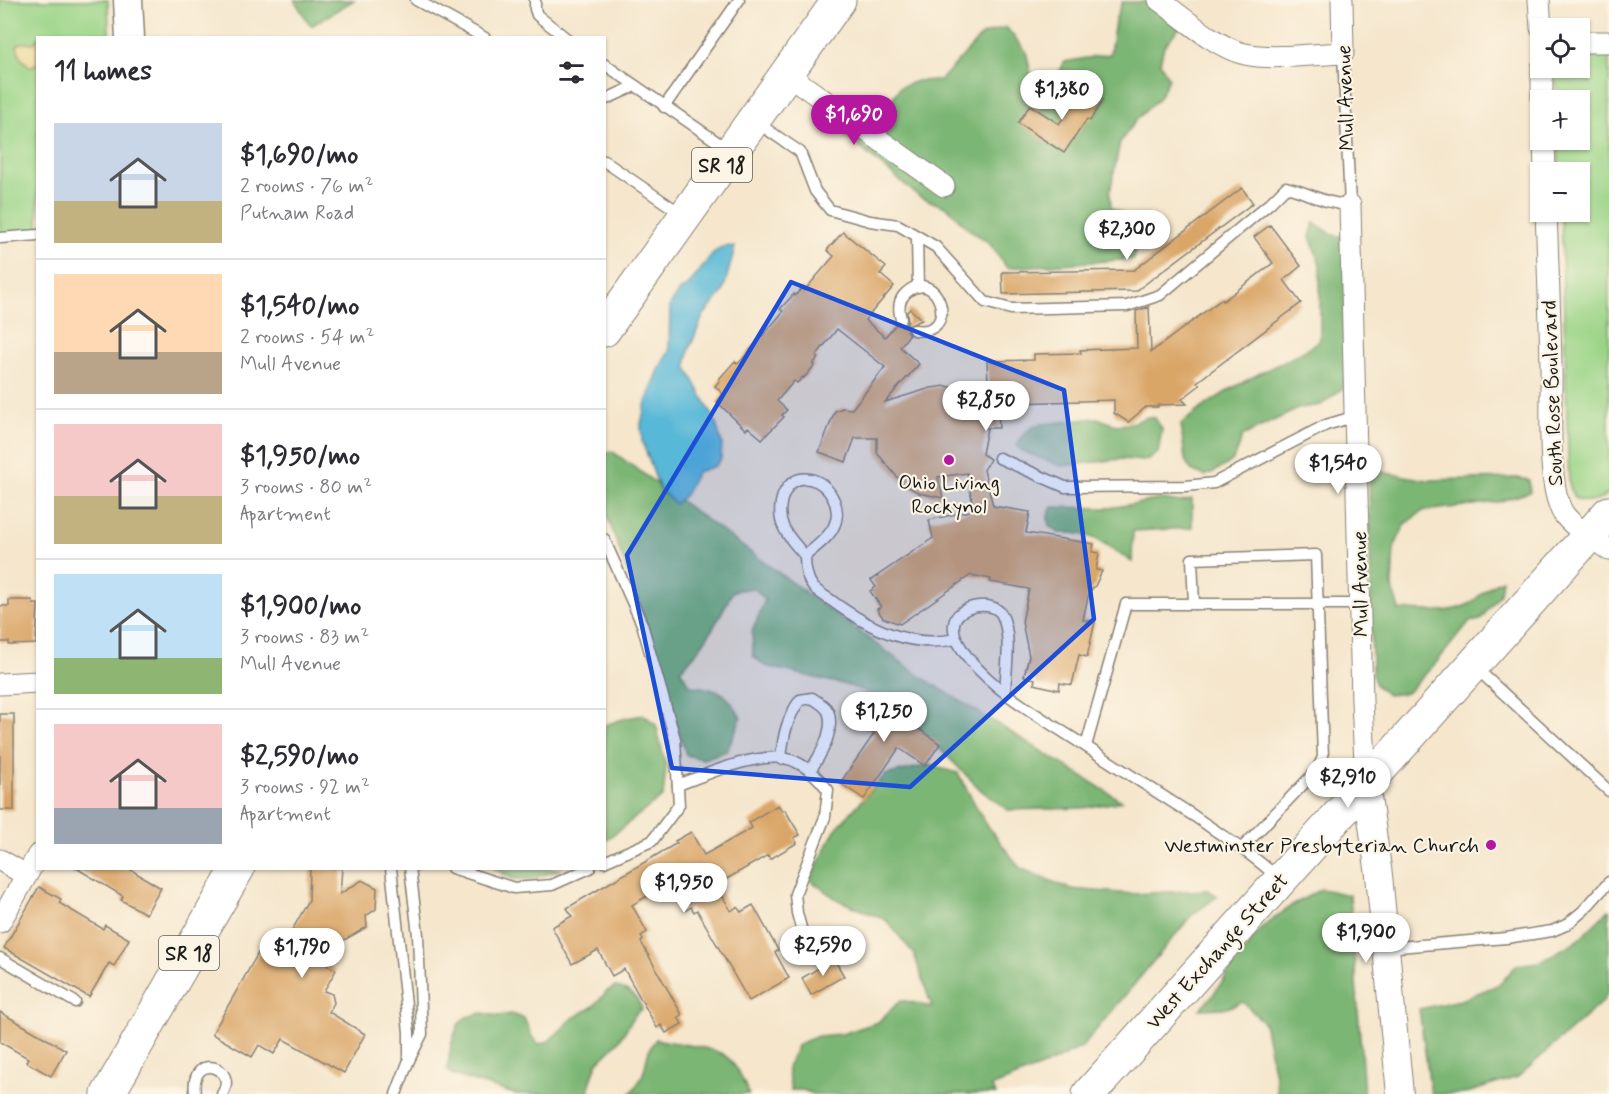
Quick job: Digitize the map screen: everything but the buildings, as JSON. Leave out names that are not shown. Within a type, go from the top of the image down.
[{"type":"main road","points":[[128,0],[130,36]]},
{"type":"main road","name":"SR 18","points":[[606,327],[839,0]]},
{"type":"main road","name":"West Exchange Street","points":[[1089,1094],[1473,666],[1603,533]]},
{"type":"main road","name":"SR 18","points":[[108,1094],[237,870]]},
{"type":"street","points":[[1159,0],[1220,43],[1245,54],[1259,56],[1343,53]]},
{"type":"street","name":"Mull Avenue","points":[[1342,0],[1343,53]]},
{"type":"street","points":[[1539,0],[1540,18]]},
{"type":"street","points":[[1590,42],[1609,42]]},
{"type":"street","points":[[787,74],[944,186]]},
{"type":"street","name":"Mull Avenue","points":[[1350,205],[1366,783],[1379,875],[1400,1094]]},
{"type":"street","name":"South Rose Boulevard","points":[[1546,222],[1554,483],[1557,500],[1572,524],[1603,533]]},
{"type":"street","points":[[0,684],[36,682]]},
{"type":"street","points":[[0,922],[36,858]]},
{"type":"street","points":[[0,860],[26,875]]},
{"type":"lane","points":[[416,0],[481,36]]},
{"type":"lane","points":[[535,0],[537,15],[563,36]]},
{"type":"lane","points":[[664,107],[739,0]]},
{"type":"lane","name":"Mull Avenue","points":[[1343,53],[1350,205]]},
{"type":"lane","points":[[606,65],[732,152]]},
{"type":"lane","points":[[606,99],[635,86]]},
{"type":"lane","points":[[754,121],[800,152],[815,191],[830,210],[870,221],[898,225],[936,247],[985,302],[1011,309],[1127,306],[1160,295],[1286,188],[1304,192],[1332,205],[1350,205]]},
{"type":"lane","points":[[606,163],[685,217]]},
{"type":"lane","points":[[0,238],[36,235]]},
{"type":"lane","points":[[917,236],[918,287]]},
{"type":"lane","points":[[901,319],[899,305],[905,293],[918,287],[932,290],[941,302],[942,309],[938,323],[926,330],[914,330]]},
{"type":"lane","points":[[999,458],[1065,487],[1186,486],[1214,483],[1326,425],[1356,416]]},
{"type":"lane","points":[[805,556],[834,528],[837,518],[837,507],[827,489],[811,479],[793,483],[780,499],[779,510],[784,530],[805,556],[806,571],[813,587],[848,613],[886,633],[916,641],[937,643],[956,639]]},
{"type":"lane","points":[[606,543],[642,624],[675,739],[679,805],[652,841],[606,861]]},
{"type":"lane","points":[[1194,604],[1192,559],[1316,555],[1323,757],[1317,770],[1242,848]]},
{"type":"lane","points":[[1086,746],[1126,603],[1360,604]]},
{"type":"lane","points":[[1005,692],[1007,629],[1000,612],[991,606],[966,609],[957,616],[954,624],[956,639],[970,660],[1005,692],[1242,848],[1281,880]]},
{"type":"lane","points":[[1473,666],[1609,791]]},
{"type":"lane","points":[[782,759],[783,739],[791,714],[800,700],[812,698],[829,712],[829,728],[825,742],[810,771]]},
{"type":"lane","points":[[678,784],[738,764],[774,757],[795,761],[810,771],[828,790],[825,817],[795,894],[797,913],[807,950]]},
{"type":"lane","points":[[392,870],[409,1032],[409,1060]]},
{"type":"lane","points":[[396,1094],[422,1034],[418,934],[410,870]]},
{"type":"lane","points":[[458,870],[514,888],[552,885],[586,870]]},
{"type":"lane","points":[[1386,948],[1552,932],[1583,912],[1609,882]]},
{"type":"lane","points":[[0,958],[75,1002]]},
{"type":"lane","points":[[195,1094],[196,1075],[208,1067],[219,1070],[225,1078],[225,1088],[222,1094]]},
{"type":"highlighted area","points":[[791,282],[1064,390],[1094,619],[910,787],[672,768],[627,555]]},
{"type":"green space","points":[[0,0],[108,0],[109,36],[36,36],[36,234],[0,234]]},
{"type":"green space","points":[[294,0],[354,0],[311,26]]},
{"type":"green space","points":[[1122,2],[1148,2],[1180,27],[1164,46],[1160,63],[1169,79],[1158,99],[1137,119],[1120,142],[1110,192],[1111,207],[1128,216],[1135,252],[1133,259],[1007,268],[989,243],[967,228],[948,208],[920,197],[829,122],[852,100],[869,118],[884,111],[900,87],[917,81],[941,80],[982,35],[1006,27],[1026,51],[1032,79],[1040,86],[1061,85],[1059,73],[1064,62],[1110,54],[1115,21]]},
{"type":"green space","points":[[1609,52],[1609,492],[1601,499],[1584,501],[1574,498],[1569,483],[1561,222],[1590,222],[1590,162],[1559,162],[1558,150],[1590,150],[1590,90],[1557,90],[1556,78],[1590,78],[1590,53]]},
{"type":"green space","points":[[1314,222],[1333,235],[1346,237],[1349,379],[1342,389],[1321,405],[1300,408],[1242,436],[1237,453],[1226,465],[1205,476],[1191,470],[1185,460],[1181,424],[1224,394],[1320,340],[1320,264],[1310,237]]},
{"type":"green space","points":[[1148,417],[1155,418],[1162,429],[1158,453],[1144,461],[1122,459],[1061,466],[1022,451],[1017,445],[1025,433],[1035,425],[1097,418],[1116,425],[1128,424]]},
{"type":"green space","points":[[612,451],[923,678],[1122,801],[1084,808],[1008,810],[982,791],[897,706],[871,693],[846,685],[765,666],[753,656],[752,632],[765,600],[754,588],[733,591],[703,643],[680,670],[691,686],[722,693],[732,702],[741,718],[727,751],[703,759],[686,755],[649,632],[606,513],[606,452]]},
{"type":"green space","points":[[1369,470],[1428,480],[1517,478],[1529,480],[1530,492],[1498,502],[1423,511],[1405,524],[1394,548],[1392,585],[1399,610],[1442,611],[1459,608],[1472,602],[1492,585],[1502,580],[1500,594],[1480,620],[1469,622],[1436,663],[1407,693],[1387,695],[1376,685],[1372,675]]},
{"type":"green space","points":[[1163,499],[1180,502],[1192,499],[1192,528],[1133,531],[1132,562],[1098,540],[1080,534],[1059,533],[1049,525],[1048,516],[1052,507],[1109,508]]},
{"type":"green space","points":[[644,715],[656,725],[666,767],[663,796],[606,840],[606,725]]},
{"type":"green space","points":[[928,765],[958,773],[984,821],[1020,868],[1070,889],[1133,894],[1208,890],[1218,896],[1192,915],[1082,1047],[1046,1065],[991,1087],[996,1094],[813,1094],[803,1090],[791,1090],[787,1067],[798,1044],[818,1036],[842,1034],[878,1022],[901,1000],[932,1007],[914,954],[886,920],[838,900],[810,880],[835,830],[885,775]]},
{"type":"green space","points":[[497,870],[559,870],[532,879],[513,879]]},
{"type":"green space","points":[[1321,889],[1350,895],[1364,1094],[1277,1094],[1264,1023],[1243,1002],[1227,1008],[1200,1009],[1261,928],[1291,906]]},
{"type":"green space","points":[[1609,910],[1609,989],[1604,1000],[1518,1077],[1463,1094],[1431,1094],[1419,1009],[1461,1000],[1500,984],[1516,965],[1539,962],[1577,941]]},
{"type":"green space","points":[[614,987],[624,989],[631,994],[642,1009],[637,1012],[618,1042],[597,1063],[588,1090],[593,1094],[515,1094],[453,1075],[447,1070],[451,1045],[458,1025],[466,1017],[482,1013],[499,1016],[511,1014],[524,1018],[532,1037],[539,1044],[549,1041],[573,1018],[594,1006],[606,992]]},
{"type":"green space","points":[[656,1039],[701,1047],[724,1055],[736,1067],[749,1094],[630,1094],[641,1078],[650,1049]]},
{"type":"sand","points":[[36,40],[36,64],[30,67],[20,57],[17,46],[20,43],[33,43]]},
{"type":"water","points":[[726,246],[735,247],[723,292],[703,316],[689,350],[686,366],[715,420],[722,443],[721,459],[715,466],[697,472],[685,495],[675,504],[660,490],[642,441],[641,424],[646,402],[661,365],[669,352],[670,306],[678,292],[689,285],[712,254]]},
{"type":"place","name":"Ohio Living Rockynol","points":[[949,460]]},
{"type":"place","name":"Westminster Presbyterian Church","points":[[1491,845]]}]
